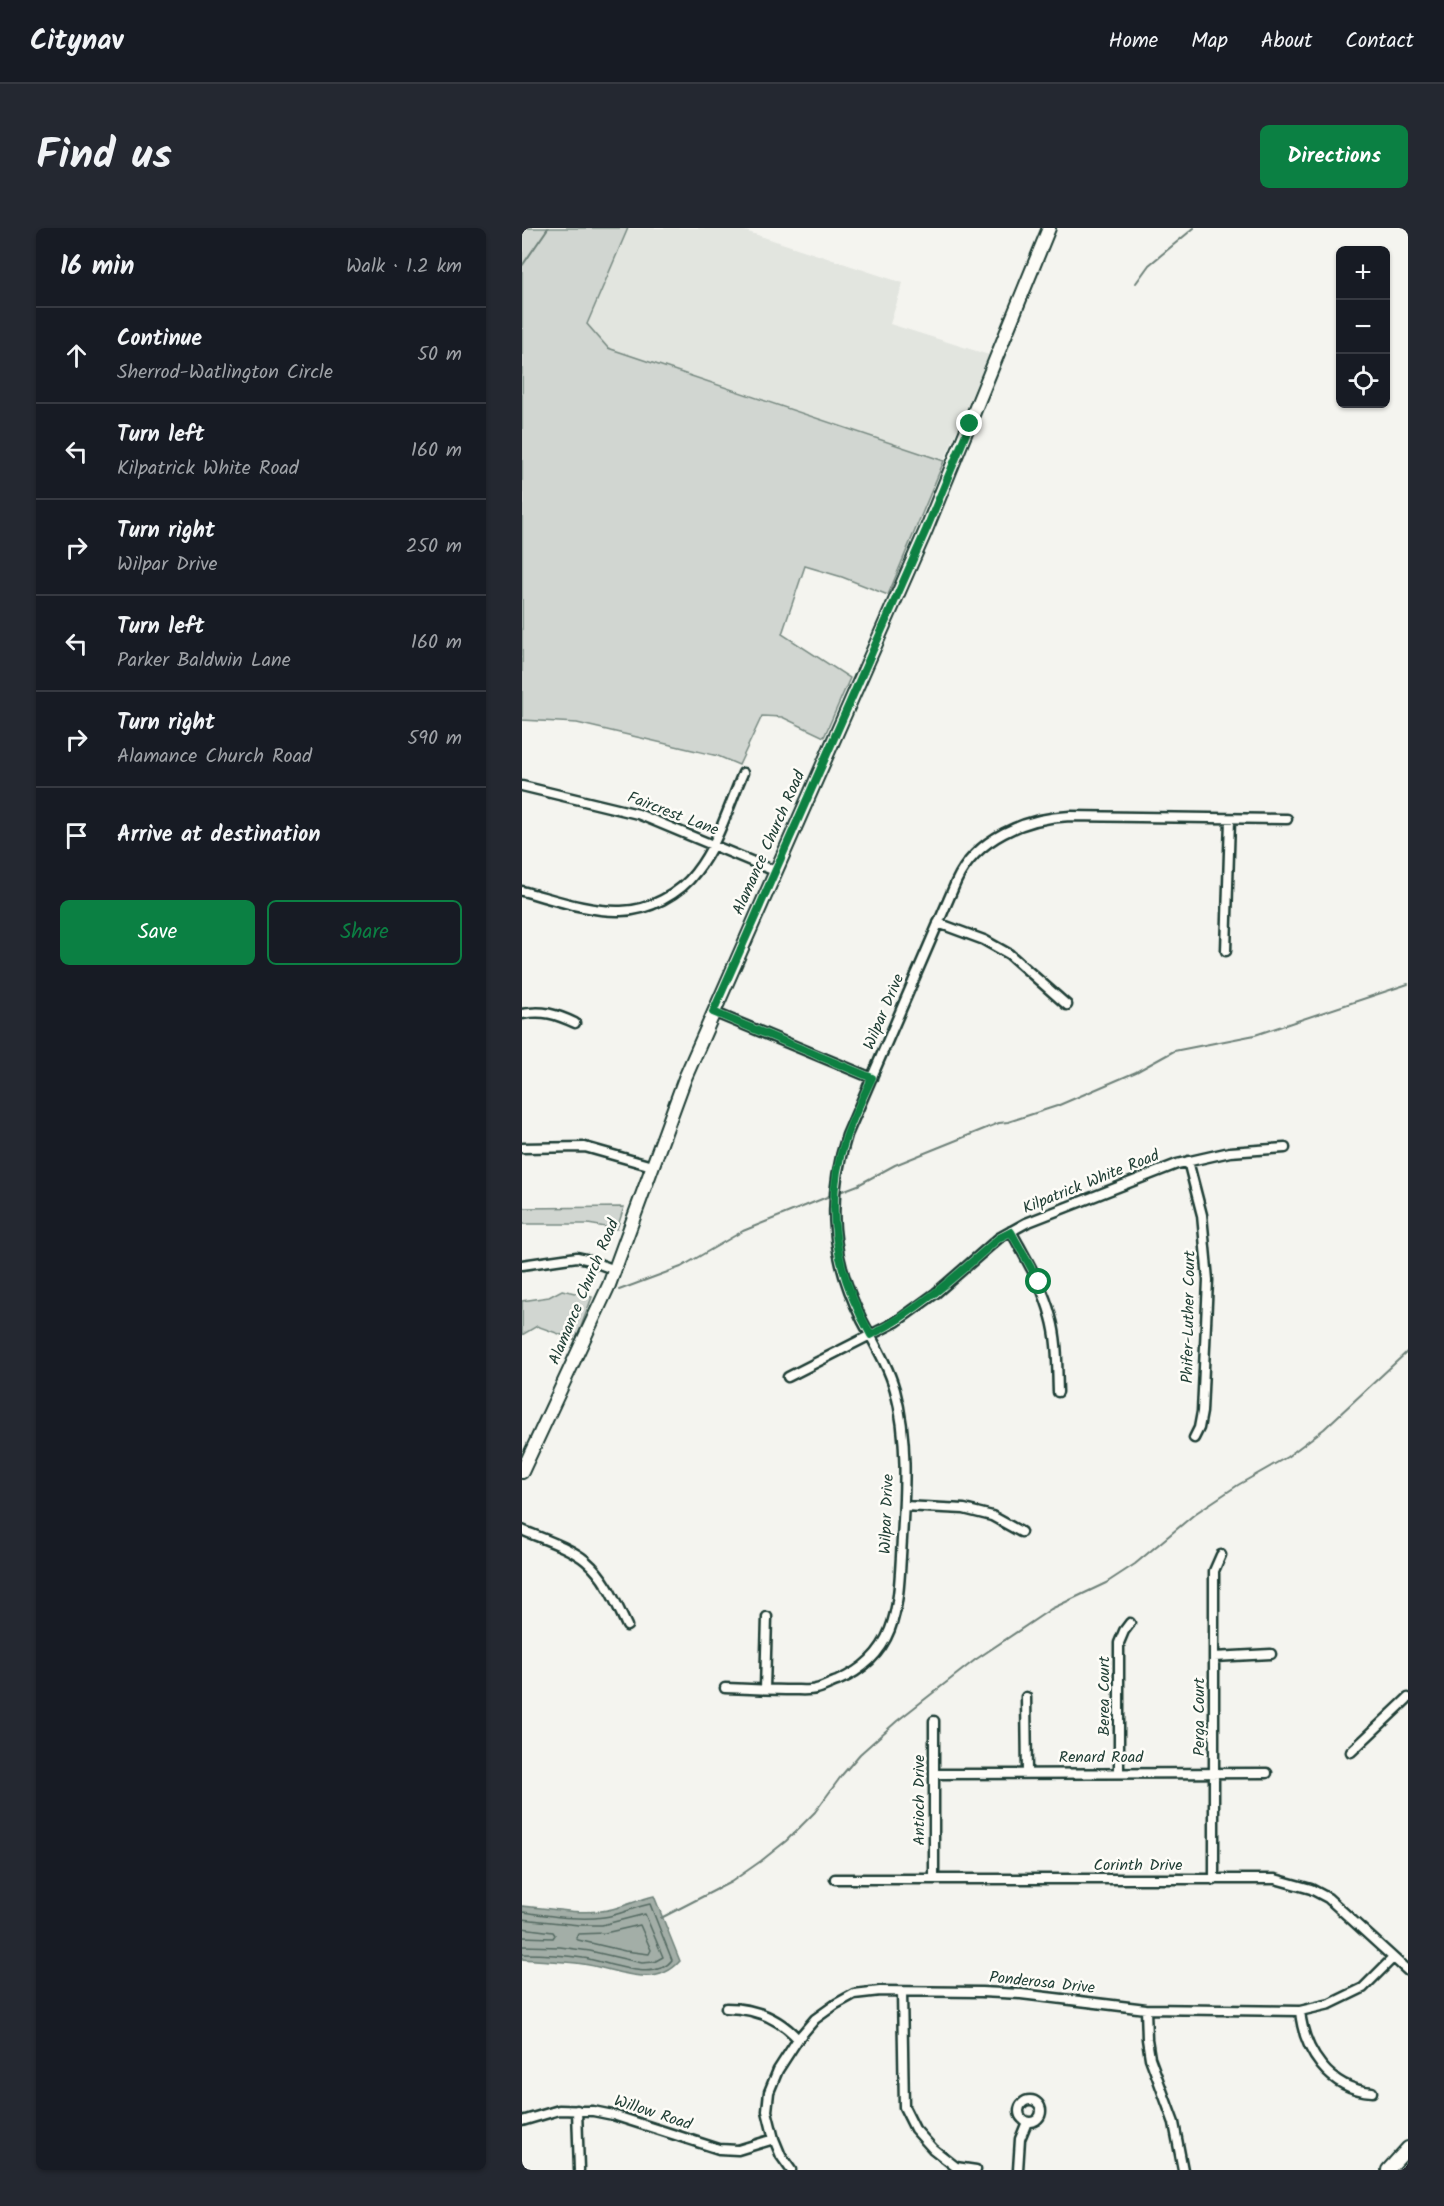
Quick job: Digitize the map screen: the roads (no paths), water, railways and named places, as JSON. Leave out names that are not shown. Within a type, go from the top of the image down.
[{"type":"main road","name":"Alamance Church Road","points":[[522,1472],[615,1270],[651,1166],[685,1078],[926,530],[1049,228]]},
{"type":"main road","points":[[1388,2170],[1408,2148]]},
{"type":"street","points":[[522,891],[619,912],[663,899],[680,888],[696,873],[712,845],[743,773]]},
{"type":"street","name":"Faircrest Lane","points":[[522,786],[638,814],[775,871]]},
{"type":"street","name":"Wilpar Drive","points":[[725,1688],[816,1689],[852,1675],[876,1655],[891,1630],[898,1602],[904,1506],[904,1441],[901,1414],[894,1386],[841,1268],[835,1239],[836,1179],[842,1149],[958,878],[972,858],[995,838],[1026,822],[1046,818],[1070,816],[1287,819]]},
{"type":"street","points":[[1226,951],[1230,819]]},
{"type":"street","points":[[938,923],[984,940],[1009,954],[1067,1005]]},
{"type":"street","points":[[522,1014],[538,1011],[555,1013],[575,1023]]},
{"type":"street","points":[[713,1012],[872,1078]]},
{"type":"street","points":[[522,1148],[585,1147],[651,1166]]},
{"type":"street","name":"Kilpatrick White Road","points":[[788,1377],[896,1322],[999,1238],[1026,1223],[1188,1161],[1230,1152],[1285,1148]]},
{"type":"street","name":"Phifer-Luther Court","points":[[1188,1161],[1202,1215],[1208,1280],[1202,1412],[1199,1428],[1194,1438]]},
{"type":"street","points":[[1011,1232],[1039,1282],[1051,1317],[1056,1338],[1058,1392]]},
{"type":"street","points":[[522,1265],[576,1257],[615,1270]]},
{"type":"street","points":[[904,1506],[964,1509],[992,1516],[1021,1532]]},
{"type":"street","points":[[522,1530],[585,1560],[597,1572],[610,1591],[627,1626]]},
{"type":"street","name":"Perga Court","points":[[1214,1880],[1214,1572],[1221,1555]]},
{"type":"street","points":[[765,1689],[767,1617]]},
{"type":"street","name":"Berea Court","points":[[1119,1772],[1119,1643],[1124,1630],[1130,1623]]},
{"type":"street","points":[[1214,1657],[1271,1654]]},
{"type":"street","points":[[1026,1697],[1027,1773]]},
{"type":"street","points":[[1351,1752],[1408,1698]]},
{"type":"street","name":"Antioch Drive","points":[[934,1721],[934,1879]]},
{"type":"street","name":"Renard Road","points":[[934,1773],[1267,1773]]},
{"type":"street","name":"Corinth Drive","points":[[835,1879],[1275,1879],[1311,1889],[1328,1898],[1392,1959],[1408,1971]]},
{"type":"street","name":"Ponderosa Drive","points":[[791,2170],[781,2156],[774,2139],[768,2111],[769,2092],[778,2070],[798,2039],[816,2019],[836,2004],[854,1995],[880,1990],[1021,1994],[1146,2009],[1300,2011],[1330,2004],[1363,1988],[1392,1959]]},
{"type":"street","points":[[902,1992],[904,2107],[915,2129],[933,2149],[956,2167],[976,2170]]},
{"type":"street","points":[[726,2008],[757,2012],[769,2017],[788,2028],[798,2039]]},
{"type":"street","points":[[1146,2009],[1150,2058],[1174,2122],[1184,2170]]},
{"type":"street","points":[[1300,2011],[1302,2028],[1308,2044],[1325,2069],[1354,2090],[1372,2092]]},
{"type":"street","name":"Willow Road","points":[[522,2121],[559,2110],[593,2111],[613,2115],[719,2149],[738,2150],[774,2139]]},
{"type":"street","points":[[577,2110],[579,2170]]},
{"type":"street","points":[[1018,2170],[1020,2139],[1027,2122]]},
{"type":"water","points":[[654,1896],[680,1961],[670,1970],[658,1975],[646,1976],[583,1964],[522,1959],[522,1906],[591,1912],[615,1908]]},
{"type":"waterway","points":[[522,266],[548,228]]},
{"type":"waterway","points":[[1136,283],[1149,265],[1194,228]]},
{"type":"waterway","points":[[837,1193],[858,1185],[895,1165],[999,1123],[1057,1106],[1136,1072],[1174,1051],[1255,1035],[1408,984]]},
{"type":"waterway","points":[[619,1290],[681,1267],[743,1231],[832,1195]]},
{"type":"waterway","points":[[661,1918],[731,1882],[786,1841],[815,1812],[860,1754],[897,1721],[975,1660],[1051,1609],[1106,1583],[1135,1564],[1196,1513],[1238,1485],[1287,1457],[1324,1429],[1408,1351]]}]
